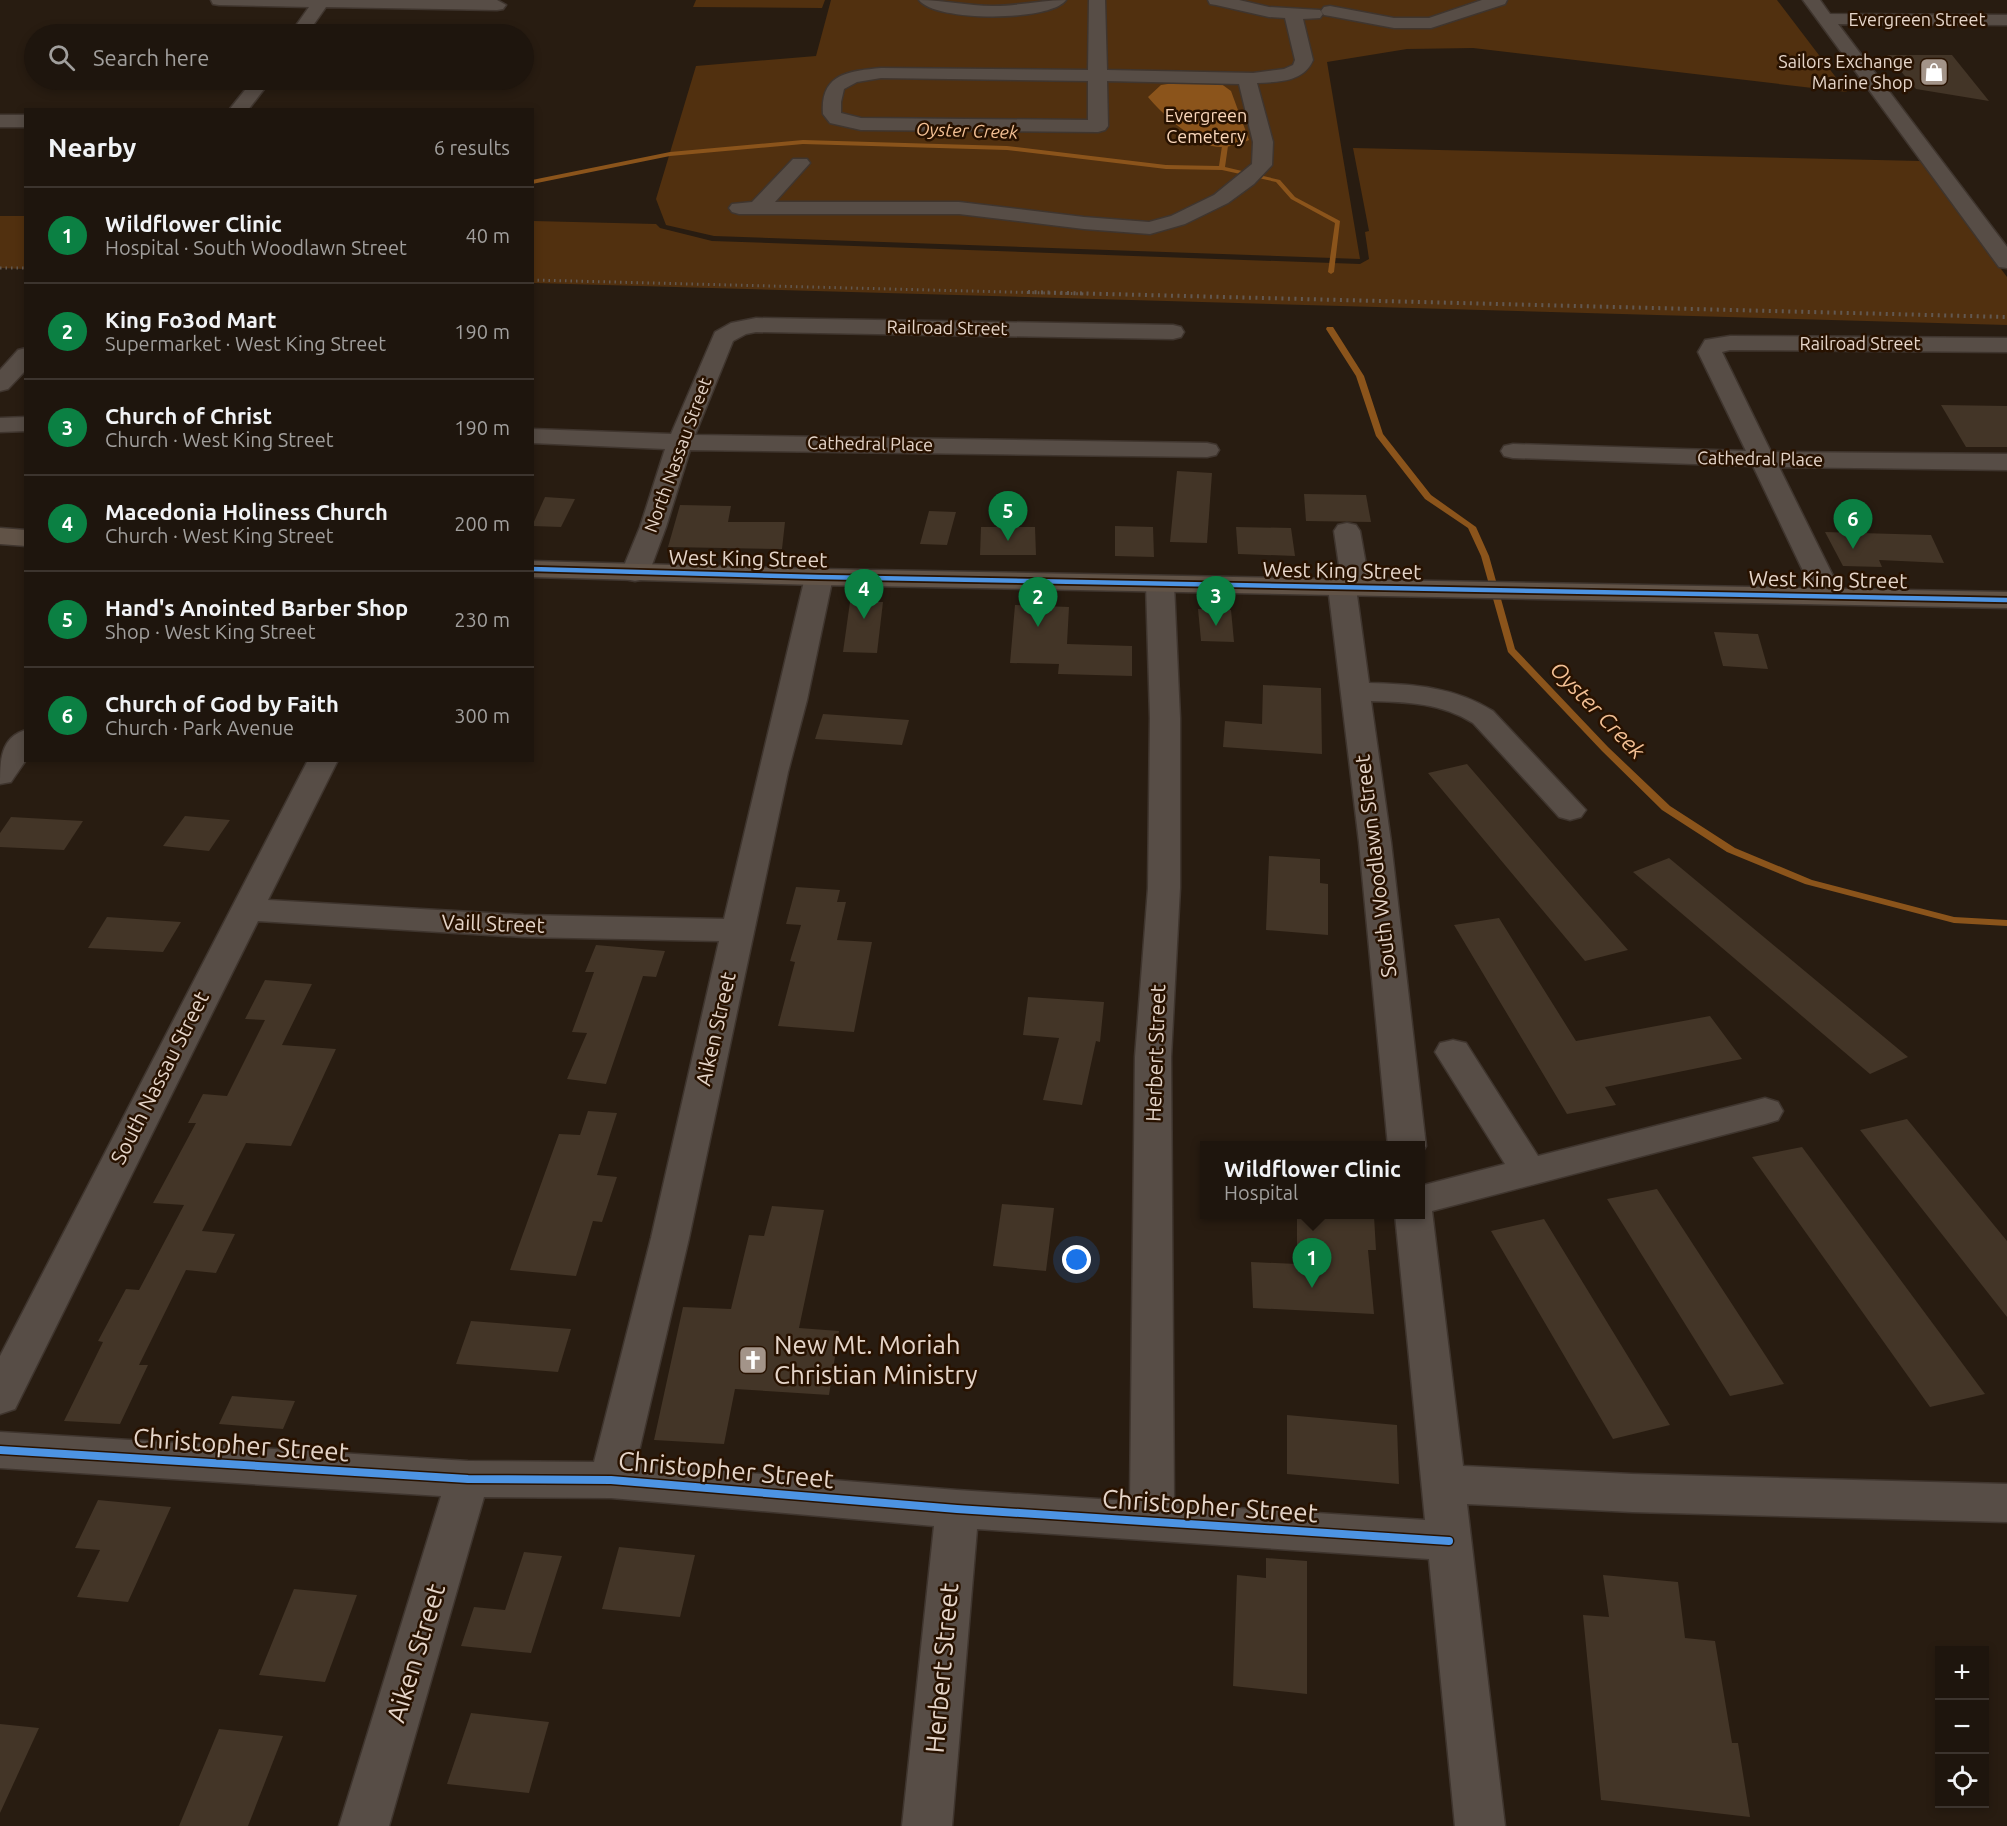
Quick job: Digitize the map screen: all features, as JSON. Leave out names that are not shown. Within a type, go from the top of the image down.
[{"type":"main road","points":[[0,536],[24,538]]},
{"type":"main road","name":"West King Street","points":[[534,569],[819,577],[2007,600]]},
{"type":"street","points":[[219,0],[497,5]]},
{"type":"street","points":[[927,0],[952,7],[1001,10],[1034,8],[1058,0]]},
{"type":"street","points":[[1097,0],[1098,76],[1098,126],[861,124],[837,119],[832,114],[830,103],[832,92],[840,83],[859,76],[881,73],[1098,76],[1246,77],[1284,75],[1296,72],[1302,67],[1304,60],[1293,14]]},
{"type":"street","points":[[1215,0],[1245,8],[1293,14],[1336,6],[1394,23],[1431,23],[1499,0]]},
{"type":"street","points":[[1811,0],[2007,262]]},
{"type":"street","points":[[306,24],[323,1]]},
{"type":"street","name":"Evergreen Street","points":[[1828,20],[2007,20]]},
{"type":"street","points":[[800,163],[749,208],[959,208],[1084,223],[1150,228],[1178,220],[1221,199],[1252,176],[1262,165],[1263,142],[1246,77]]},
{"type":"street","points":[[240,108],[254,90]]},
{"type":"street","points":[[0,121],[24,121]]},
{"type":"street","points":[[1984,232],[2007,233]]},
{"type":"street","name":"Railroad Street","points":[[723,338],[739,328],[756,325],[1173,332]]},
{"type":"street","name":"North Nassau Street","points":[[635,573],[653,527],[680,442],[723,338]]},
{"type":"street","name":"Railroad Street","points":[[1762,459],[1710,352],[1713,345],[1730,343],[2007,345]]},
{"type":"street","points":[[0,384],[24,357]]},
{"type":"street","points":[[0,425],[24,424]]},
{"type":"street","name":"Cathedral Place","points":[[534,436],[680,442],[1207,450]]},
{"type":"street","name":"Cathedral Place","points":[[1513,451],[1762,459],[2007,462]]},
{"type":"street","points":[[1762,459],[1829,596]]},
{"type":"street","name":"South Woodlawn Street","points":[[1347,531],[1356,692],[1406,1141]]},
{"type":"street","name":"Aiken Street","points":[[611,1480],[670,1238],[773,772],[789,722],[799,661],[819,577]]},
{"type":"street","name":"Herbert Street","points":[[1152,1522],[1153,1057],[1164,888],[1165,718],[1160,584]]},
{"type":"street","points":[[1356,692],[1418,694],[1449,699],[1469,706],[1484,717],[1570,810]]},
{"type":"street","points":[[0,775],[24,742]]},
{"type":"street","name":"South Nassau Street","points":[[0,1397],[322,762]]},
{"type":"street","name":"Vaill Street","points":[[247,910],[524,926],[738,930]]},
{"type":"street","points":[[1453,1052],[1529,1172]]},
{"type":"street","points":[[1425,1199],[1765,1111]]},
{"type":"street","points":[[1414,1219],[1480,1826]]},
{"type":"street","name":"Christopher Street","points":[[0,1450],[468,1479],[611,1480],[957,1509],[1449,1541]]},
{"type":"street","name":"Aiken Street","points":[[364,1826],[468,1479]]},
{"type":"street","points":[[1443,1484],[1632,1493],[2007,1503]]},
{"type":"street","name":"Herbert Street","points":[[927,1826],[957,1509]]},
{"type":"green space","points":[[696,0],[825,0],[822,8],[693,7]]},
{"type":"green space","name":"Evergreen Cemetery","points":[[831,0],[1777,0],[1847,92],[1473,48],[1407,49],[1327,62],[1360,259],[714,236],[666,225],[656,199],[696,66],[816,56]]},
{"type":"green space","points":[[1353,148],[1921,161],[2007,277],[2007,325],[534,283],[534,221],[656,224],[660,228],[712,241],[1360,264],[1369,259],[1365,232],[1369,231]]},
{"type":"green space","points":[[0,216],[24,216],[24,269],[0,268]]},
{"type":"shaded area","points":[[1187,81],[1220,83],[1231,91],[1249,140],[1226,147],[1205,144],[1178,126],[1148,97],[1161,85]]},
{"type":"building","name":"Sailors Exchange Marine Shop","points":[[1887,55],[1952,55],[1989,101],[1916,89]]},
{"type":"building","points":[[1941,405],[2007,406],[2007,447],[1966,447]]},
{"type":"building","points":[[1177,471],[1212,473],[1207,543],[1170,542]]},
{"type":"building","points":[[1304,494],[1366,495],[1371,522],[1306,521]]},
{"type":"building","points":[[545,497],[575,499],[561,527],[534,526]]},
{"type":"building","points":[[680,505],[731,506],[728,522],[785,522],[782,549],[668,547]]},
{"type":"building","points":[[929,511],[956,512],[947,545],[920,544]]},
{"type":"building","points":[[1115,526],[1153,527],[1154,557],[1115,556]]},
{"type":"building","points":[[981,527],[1035,527],[1036,555],[980,555]]},
{"type":"building","points":[[1236,527],[1291,528],[1295,556],[1238,554]]},
{"type":"building","points":[[1825,532],[1931,535],[1944,563],[1879,560],[1882,567],[1843,566]]},
{"type":"building","points":[[850,602],[883,602],[877,653],[843,652]]},
{"type":"building","points":[[1015,605],[1069,607],[1067,644],[1132,646],[1132,676],[1058,674],[1059,664],[1010,663]]},
{"type":"building","points":[[1198,609],[1231,610],[1234,642],[1201,641]]},
{"type":"building","points":[[1714,632],[1758,634],[1768,669],[1723,666]]},
{"type":"building","points":[[1263,685],[1321,688],[1322,754],[1223,747],[1225,721],[1262,724]]},
{"type":"building","points":[[823,714],[909,720],[902,745],[815,739]]},
{"type":"building","points":[[1467,764],[1628,950],[1585,961],[1428,773]]},
{"type":"building","points":[[185,816],[230,820],[209,851],[163,846]]},
{"type":"building","points":[[11,817],[83,821],[64,850],[0,847],[0,833]]},
{"type":"building","points":[[1269,856],[1320,859],[1320,883],[1328,884],[1328,935],[1266,930]]},
{"type":"building","points":[[1669,858],[1908,1057],[1870,1074],[1633,872]]},
{"type":"building","points":[[796,887],[840,890],[837,902],[846,902],[837,940],[872,942],[854,1032],[778,1026],[795,962],[790,961],[801,925],[786,924]]},
{"type":"building","points":[[107,917],[181,922],[163,952],[88,948]]},
{"type":"building","points":[[1499,918],[1576,1041],[1710,1016],[1742,1059],[1605,1087],[1616,1105],[1567,1114],[1454,925]]},
{"type":"building","points":[[596,945],[665,951],[656,977],[643,976],[606,1084],[567,1079],[587,1033],[572,1032],[594,972],[585,972]]},
{"type":"building","points":[[265,980],[312,984],[282,1045],[336,1049],[291,1146],[246,1143],[202,1231],[235,1234],[216,1273],[186,1270],[139,1365],[148,1365],[120,1424],[64,1421],[103,1342],[98,1341],[126,1289],[139,1290],[184,1205],[153,1203],[196,1123],[188,1123],[203,1094],[227,1096],[265,1020],[245,1019]]},
{"type":"building","points":[[1028,997],[1104,1002],[1100,1042],[1096,1041],[1082,1105],[1043,1100],[1059,1038],[1023,1035]]},
{"type":"building","points":[[588,1111],[617,1113],[597,1175],[617,1177],[602,1222],[593,1221],[576,1276],[510,1270],[559,1134],[580,1135]]},
{"type":"building","points":[[1907,1119],[2007,1241],[2007,1317],[1860,1130]]},
{"type":"building","points":[[1802,1147],[1985,1394],[1930,1407],[1752,1157]]},
{"type":"building","points":[[1657,1189],[1784,1384],[1730,1396],[1607,1199]]},
{"type":"building","points":[[1002,1204],[1054,1208],[1046,1271],[993,1266]]},
{"type":"building","name":"New Mt. Moriah Christian Ministry","points":[[772,1206],[824,1210],[799,1328],[839,1331],[829,1395],[735,1389],[724,1444],[654,1440],[683,1307],[731,1309],[749,1235],[764,1236]]},
{"type":"building","points":[[1297,1219],[1374,1219],[1376,1250],[1368,1250],[1374,1314],[1253,1308],[1251,1262],[1297,1264]]},
{"type":"building","points":[[1544,1219],[1670,1425],[1613,1439],[1491,1231]]},
{"type":"building","points":[[471,1321],[571,1329],[558,1372],[456,1364]]},
{"type":"building","points":[[232,1396],[295,1401],[283,1429],[219,1424]]},
{"type":"building","points":[[1287,1415],[1397,1425],[1399,1484],[1287,1474]]},
{"type":"building","points":[[98,1500],[171,1507],[128,1602],[77,1597],[100,1550],[75,1548]]},
{"type":"building","points":[[619,1547],[695,1555],[680,1617],[602,1609]]},
{"type":"building","points":[[524,1552],[562,1556],[531,1653],[461,1646],[474,1607],[505,1610]]},
{"type":"building","points":[[1266,1558],[1307,1561],[1307,1694],[1233,1686],[1237,1575],[1266,1578]]},
{"type":"building","points":[[1603,1575],[1678,1582],[1685,1638],[1715,1641],[1732,1743],[1738,1743],[1750,1817],[1601,1800],[1583,1615],[1609,1617]]},
{"type":"building","points":[[294,1589],[357,1595],[325,1682],[259,1675]]},
{"type":"building","points":[[471,1713],[549,1722],[529,1793],[447,1784]]},
{"type":"building","points":[[0,1724],[39,1728],[0,1813]]},
{"type":"building","points":[[219,1729],[283,1736],[248,1826],[179,1826]]},
{"type":"waterway","name":"Oyster Creek","points":[[534,182],[670,154],[803,142],[1007,148],[1166,167],[1222,168]]},
{"type":"waterway","points":[[1222,168],[1225,146]]},
{"type":"waterway","name":"Oyster Creek","points":[[1222,168],[1278,181],[1293,198],[1338,222],[1331,272]]},
{"type":"waterway","name":"Oyster Creek","points":[[1330,329],[1360,376],[1379,434],[1428,497],[1472,527],[1485,556],[1511,650],[1605,749],[1666,808],[1731,850],[1809,882],[1954,920],[2007,923]]},
{"type":"railway","points":[[0,268],[24,268]]},
{"type":"railway","points":[[534,280],[1088,294]]},
{"type":"railway","points":[[1028,292],[2007,317]]},
{"type":"cycle path","points":[[534,569],[819,577],[2007,600]]},
{"type":"cycle path","points":[[0,1450],[468,1479],[611,1480],[957,1509],[1449,1541]]},
{"type":"place","name":"Sailors Exchange Marine Shop","points":[[1934,72]]},
{"type":"place","name":"Hand's Anointed Barber Shop","points":[[1008,541]]},
{"type":"place","name":"Church of God by Faith","points":[[1853,549]]},
{"type":"place","name":"Macedonia Holiness Church","points":[[864,619]]},
{"type":"place","name":"Church of Christ","points":[[1216,626]]},
{"type":"place","name":"King Fo3od Mart","points":[[1038,627]]},
{"type":"place","name":"Wildflower Clinic","points":[[1312,1288]]},
{"type":"place","name":"New Mt. Moriah Christian Ministry","points":[[753,1360]]}]
